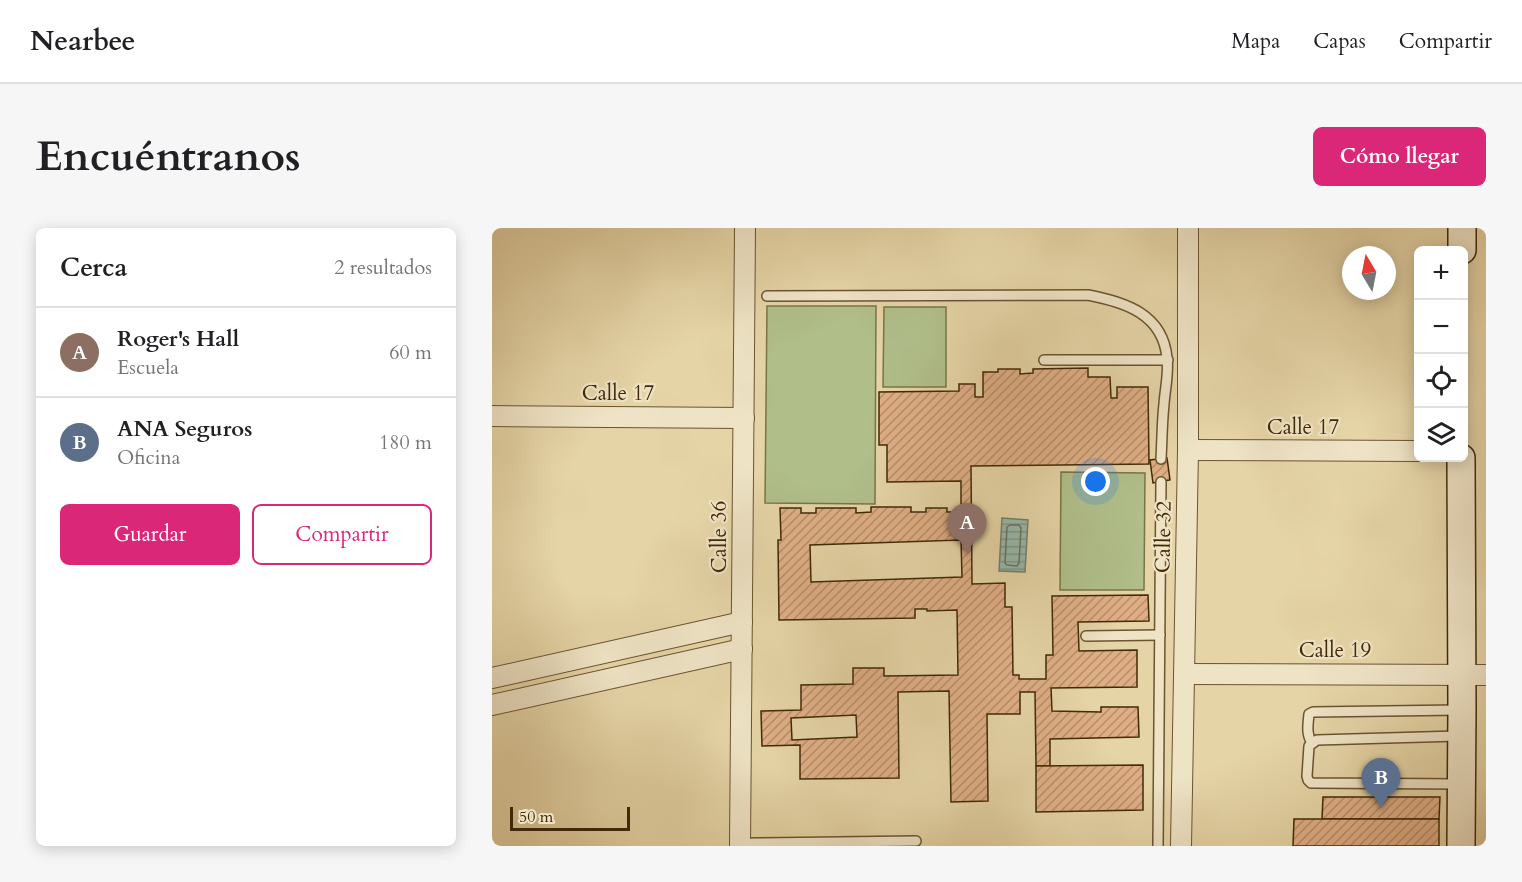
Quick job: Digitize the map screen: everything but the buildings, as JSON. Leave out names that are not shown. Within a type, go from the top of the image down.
[{"type":"main road","points":[[1462,228],[1462,246]]},
{"type":"main road","points":[[1461,462],[1474,675],[1461,723],[1461,846]]},
{"type":"street","name":"Calle 36","points":[[740,845],[745,228]]},
{"type":"street","name":"Calle 32","points":[[1181,846],[1188,450],[1188,228]]},
{"type":"street","name":"Calle 17","points":[[492,417],[744,418]]},
{"type":"street","name":"Calle 17","points":[[1188,450],[1414,452]]},
{"type":"street","points":[[492,678],[742,622]]},
{"type":"street","points":[[492,705],[741,649]]},
{"type":"street","name":"Calle 19","points":[[1184,674],[1474,675]]},
{"type":"lane","points":[[767,296],[1088,295],[1126,304],[1157,327],[1165,343],[1168,360],[1161,459]]},
{"type":"lane","points":[[1044,360],[1168,360]]},
{"type":"lane","points":[[1158,846],[1161,482]]},
{"type":"lane","points":[[1086,636],[1160,635]]},
{"type":"lane","points":[[1312,743],[1308,738],[1307,728],[1309,714],[1313,712],[1461,723]]},
{"type":"lane","points":[[1461,723],[1317,740],[1309,746],[1307,776],[1311,783],[1461,784]]},
{"type":"lane","points":[[740,845],[916,841]]},
{"type":"green space","points":[[767,306],[876,306],[875,504],[765,503]]},
{"type":"green space","points":[[884,307],[946,307],[946,387],[883,387]]},
{"type":"green space","points":[[1061,472],[1145,473],[1144,590],[1060,590]]},
{"type":"water","points":[[1002,518],[1028,520],[1025,572],[999,571]]},
{"type":"place","name":"Roger's Hall","points":[[967,553]]},
{"type":"place","name":"ANA Seguros","points":[[1381,808]]}]
